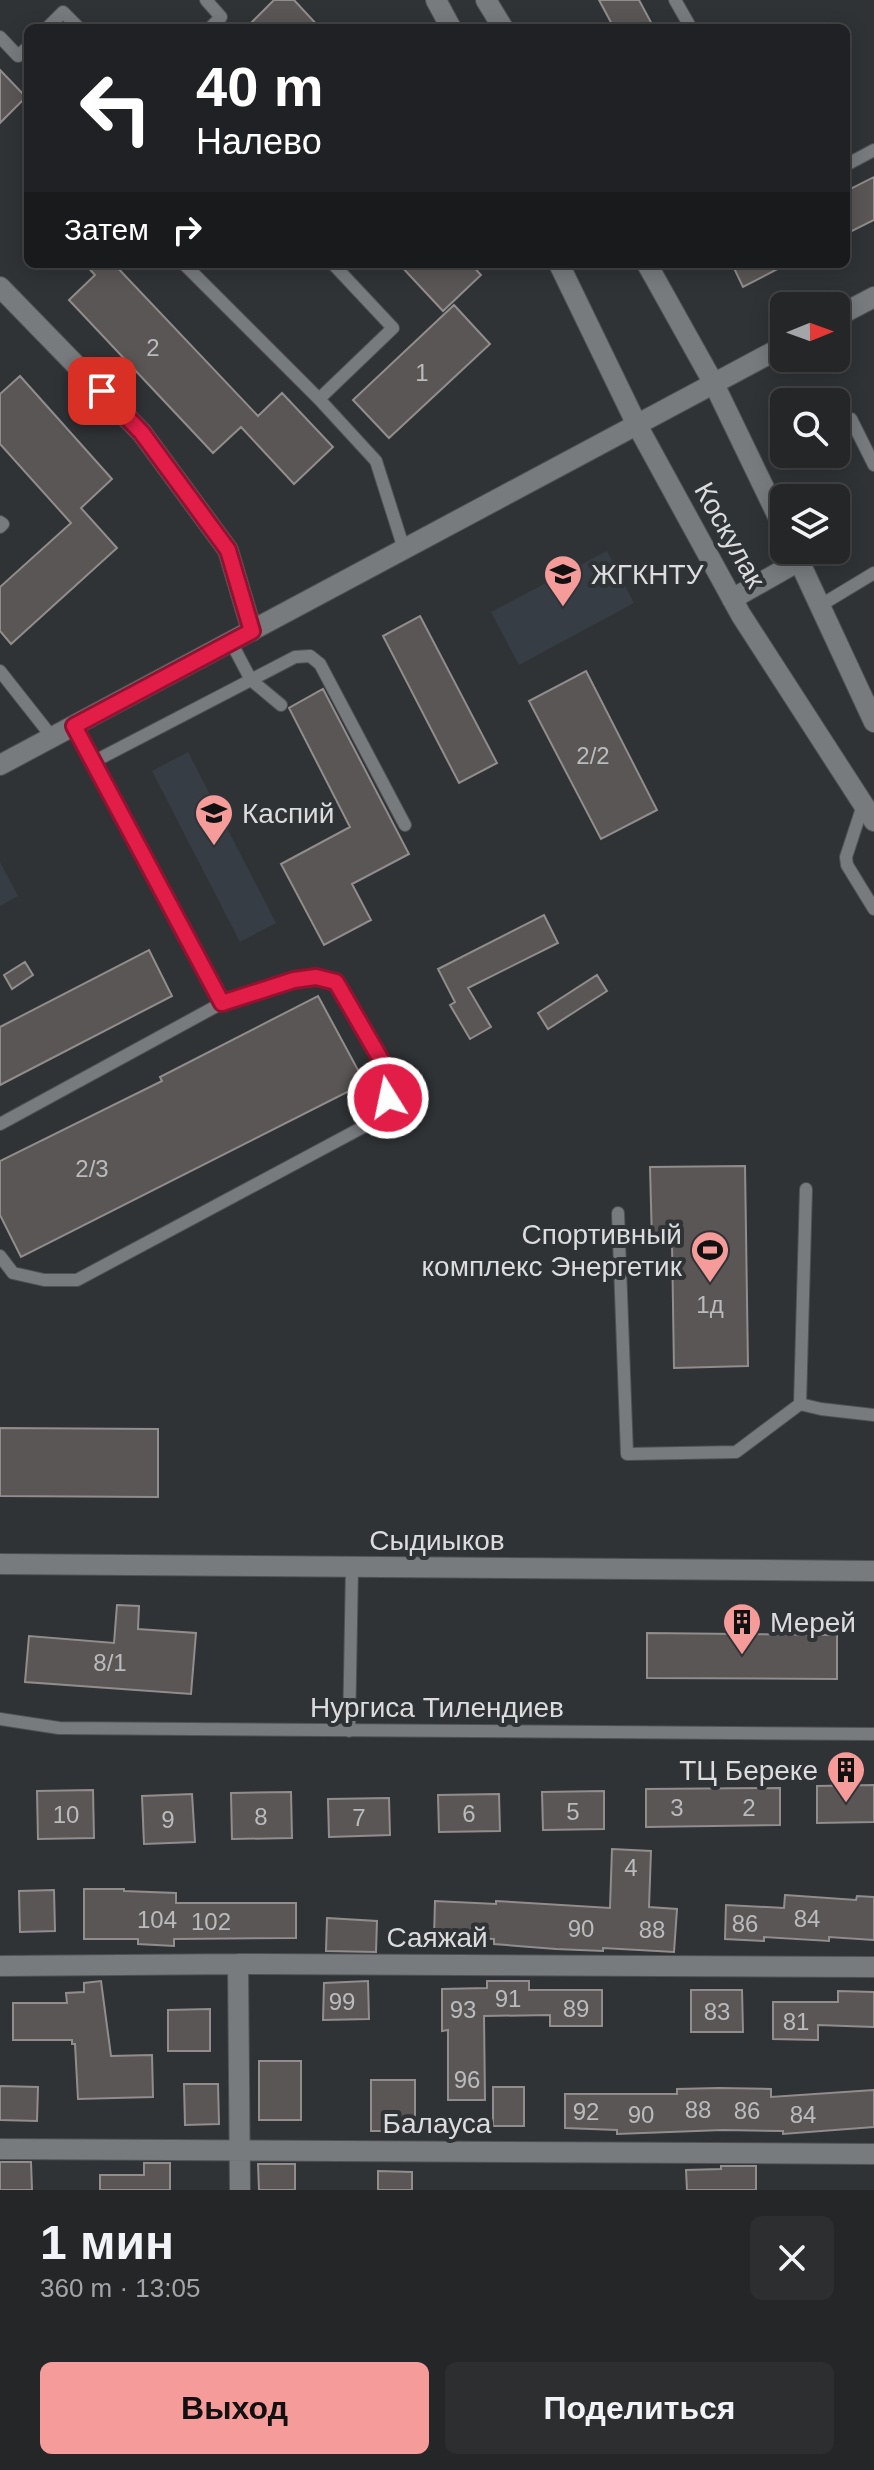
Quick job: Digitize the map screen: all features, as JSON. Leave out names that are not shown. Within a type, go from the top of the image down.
[{"type":"street","points":[[436,0],[449,24]]},
{"type":"street","points":[[486,0],[501,24]]},
{"type":"street","name":"Коскулак","points":[[561,268],[637,425],[732,599],[868,813]]},
{"type":"street","name":"Коскулак","points":[[649,268],[714,384],[770,500]]},
{"type":"street","points":[[0,287],[142,433],[228,550],[252,631]]},
{"type":"street","points":[[850,310],[874,297]]},
{"type":"street","points":[[0,765],[770,354]]},
{"type":"street","points":[[732,599],[785,564]]},
{"type":"street","name":"Коскулак","points":[[801,564],[874,722]]},
{"type":"street","name":"Сыдиыков","points":[[0,1564],[874,1571]]},
{"type":"street","points":[[238,1964],[240,2190]]},
{"type":"street","name":"Саяжай","points":[[0,1966],[874,1967]]},
{"type":"street","name":"Балауса","points":[[0,2149],[874,2154]]},
{"type":"lane","points":[[206,0],[221,17],[214,24]]},
{"type":"lane","points":[[675,0],[689,24]]},
{"type":"lane","points":[[51,24],[63,12],[75,24]]},
{"type":"lane","points":[[0,37],[18,56],[24,51]]},
{"type":"lane","points":[[850,163],[874,150]]},
{"type":"lane","points":[[188,268],[319,399],[376,461],[404,549]]},
{"type":"lane","points":[[319,399],[393,328],[337,268]]},
{"type":"lane","points":[[851,419],[874,465]]},
{"type":"lane","points":[[821,605],[874,573]]},
{"type":"lane","points":[[231,642],[251,680],[281,705]]},
{"type":"lane","points":[[93,762],[295,657],[310,656],[320,664],[405,825]]},
{"type":"lane","points":[[0,671],[52,737]]},
{"type":"lane","points":[[74,726],[222,1003]]},
{"type":"lane","points":[[868,813],[846,857],[847,865],[874,909]]},
{"type":"lane","points":[[0,1124],[222,1003],[294,980],[316,977],[336,982],[391,1077],[388,1098],[378,1119],[77,1280],[44,1280],[13,1273],[0,1256]]},
{"type":"lane","points":[[800,1404],[806,1189]]},
{"type":"lane","points":[[618,1213],[627,1454],[736,1452],[800,1404]]},
{"type":"lane","points":[[800,1404],[874,1415]]},
{"type":"lane","points":[[349,1731],[352,1567]]},
{"type":"lane","name":"Нургиса Тилендиев","points":[[0,1719],[59,1728],[874,1734]]},
{"type":"shaded area","name":"ЖГКНТУ","points":[[607,551],[634,603],[519,665],[491,612]]},
{"type":"shaded area","name":"Каспий","points":[[188,752],[276,923],[240,942],[152,771]]},
{"type":"shaded area","points":[[0,862],[18,896],[0,906]]},
{"type":"building","points":[[274,0],[294,0],[316,24],[250,24]]},
{"type":"building","points":[[599,0],[639,0],[652,24],[612,24]]},
{"type":"building","points":[[0,70],[24,95],[24,99],[0,123]]},
{"type":"building","points":[[874,177],[874,220],[850,232],[850,189]]},
{"type":"building","points":[[89,268],[118,268],[258,416],[282,393],[333,447],[294,484],[241,427],[213,453],[69,300],[95,275]]},
{"type":"building","points":[[403,268],[475,268],[481,275],[443,311]]},
{"type":"building","points":[[734,268],[779,268],[743,287]]},
{"type":"building","points":[[454,305],[490,344],[389,438],[353,400]]},
{"type":"building","points":[[20,376],[112,479],[81,508],[117,548],[11,644],[0,631],[0,587],[71,523],[0,444],[0,394]]},
{"type":"building","points":[[420,616],[497,763],[459,783],[383,636]]},
{"type":"building","points":[[586,671],[657,810],[601,839],[529,701]]},
{"type":"building","points":[[323,689],[409,854],[352,884],[371,920],[324,945],[281,864],[350,827],[289,708]]},
{"type":"building","points":[[544,915],[558,943],[468,988],[491,1027],[470,1039],[450,1005],[455,1002],[438,969]]},
{"type":"building","points":[[149,950],[172,996],[0,1085],[0,1027]]},
{"type":"building","points":[[25,962],[33,975],[12,989],[4,975]]},
{"type":"building","points":[[597,975],[607,991],[548,1029],[538,1013]]},
{"type":"building","points":[[318,996],[365,1083],[21,1257],[0,1215],[0,1161],[162,1081],[160,1077]]},
{"type":"building","points":[[745,1166],[748,1366],[674,1368],[672,1242],[652,1242],[650,1167]]},
{"type":"building","points":[[0,1428],[158,1429],[158,1497],[0,1496]]},
{"type":"building","points":[[117,1605],[139,1606],[138,1629],[196,1633],[191,1694],[25,1682],[29,1636],[114,1643]]},
{"type":"building","name":"Мерей","points":[[647,1633],[837,1635],[837,1679],[647,1678]]},
{"type":"building","name":"ТЦ Береке","points":[[874,1785],[874,1822],[817,1823],[817,1786]]},
{"type":"building","points":[[780,1788],[780,1825],[646,1827],[646,1789]]},
{"type":"building","points":[[93,1790],[94,1838],[38,1839],[37,1791]]},
{"type":"building","points":[[604,1791],[604,1829],[543,1830],[542,1792]]},
{"type":"building","points":[[291,1792],[292,1838],[232,1839],[231,1793]]},
{"type":"building","points":[[192,1794],[195,1842],[144,1844],[142,1796]]},
{"type":"building","points":[[499,1794],[500,1831],[439,1832],[438,1795]]},
{"type":"building","points":[[389,1798],[390,1835],[329,1837],[328,1799]]},
{"type":"building","points":[[612,1849],[651,1851],[649,1907],[677,1909],[674,1952],[556,1949],[494,1944],[494,1939],[434,1937],[435,1901],[496,1904],[496,1901],[610,1908]]},
{"type":"building","points":[[84,1889],[176,1893],[176,1903],[296,1903],[296,1938],[174,1939],[174,1946],[138,1944],[138,1939],[84,1939]]},
{"type":"building","points":[[54,1890],[55,1931],[20,1932],[19,1891]]},
{"type":"building","points":[[785,1895],[856,1900],[857,1896],[874,1897],[874,1940],[829,1937],[829,1941],[764,1937],[764,1941],[725,1939],[726,1905],[784,1908]]},
{"type":"building","points":[[327,1918],[377,1921],[376,1952],[326,1951]]},
{"type":"building","points":[[101,1981],[111,2056],[152,2055],[153,2097],[78,2099],[75,2044],[72,2040],[13,2040],[13,2003],[67,2003],[66,1993],[84,1992],[84,1983]]},
{"type":"building","points":[[368,1981],[369,2019],[323,2020],[324,1983]]},
{"type":"building","points":[[487,1981],[529,1981],[529,1990],[602,1990],[602,2026],[550,2026],[550,2015],[484,2016],[485,2100],[448,2100],[448,2030],[442,2031],[442,1989],[487,1988]]},
{"type":"building","points":[[691,1990],[742,1990],[743,2032],[691,2032]]},
{"type":"building","points":[[838,1991],[874,1992],[874,2027],[818,2025],[818,2040],[773,2039],[773,2002],[838,2002]]},
{"type":"building","points":[[210,2009],[210,2051],[168,2051],[168,2010]]},
{"type":"building","points":[[259,2061],[301,2061],[301,2120],[259,2120]]},
{"type":"building","points":[[371,2080],[415,2080],[415,2131],[371,2131]]},
{"type":"building","points":[[184,2084],[218,2084],[219,2124],[185,2125]]},
{"type":"building","points":[[0,2086],[38,2087],[37,2121],[0,2120]]},
{"type":"building","points":[[493,2087],[524,2087],[524,2126],[493,2126]]},
{"type":"building","points":[[677,2089],[771,2089],[771,2097],[874,2090],[874,2127],[783,2134],[783,2131],[723,2130],[617,2134],[617,2130],[565,2128],[565,2094],[677,2094]]},
{"type":"building","points":[[0,2162],[31,2162],[32,2190],[0,2190]]},
{"type":"building","points":[[144,2163],[170,2163],[170,2190],[100,2190],[100,2175],[144,2175]]},
{"type":"building","points":[[258,2164],[295,2164],[295,2190],[259,2190]]},
{"type":"building","points":[[721,2166],[756,2166],[756,2190],[687,2190],[686,2170],[721,2169]]},
{"type":"building","points":[[378,2171],[412,2172],[412,2190],[378,2190]]},
{"type":"place","name":"ЖГКНТУ","points":[[563,608]]},
{"type":"place","name":"Каспий","points":[[214,847]]},
{"type":"place","name":"Спортивный комплекс Энергетик","points":[[710,1284]]},
{"type":"place","name":"Мерей","points":[[742,1656]]},
{"type":"place","name":"ТЦ Береке","points":[[846,1804]]},
{"type":"route","points":[[102,391],[142,433],[228,550],[252,631],[74,726],[222,1003],[294,980],[316,977],[336,982],[391,1077],[388,1098]]}]
